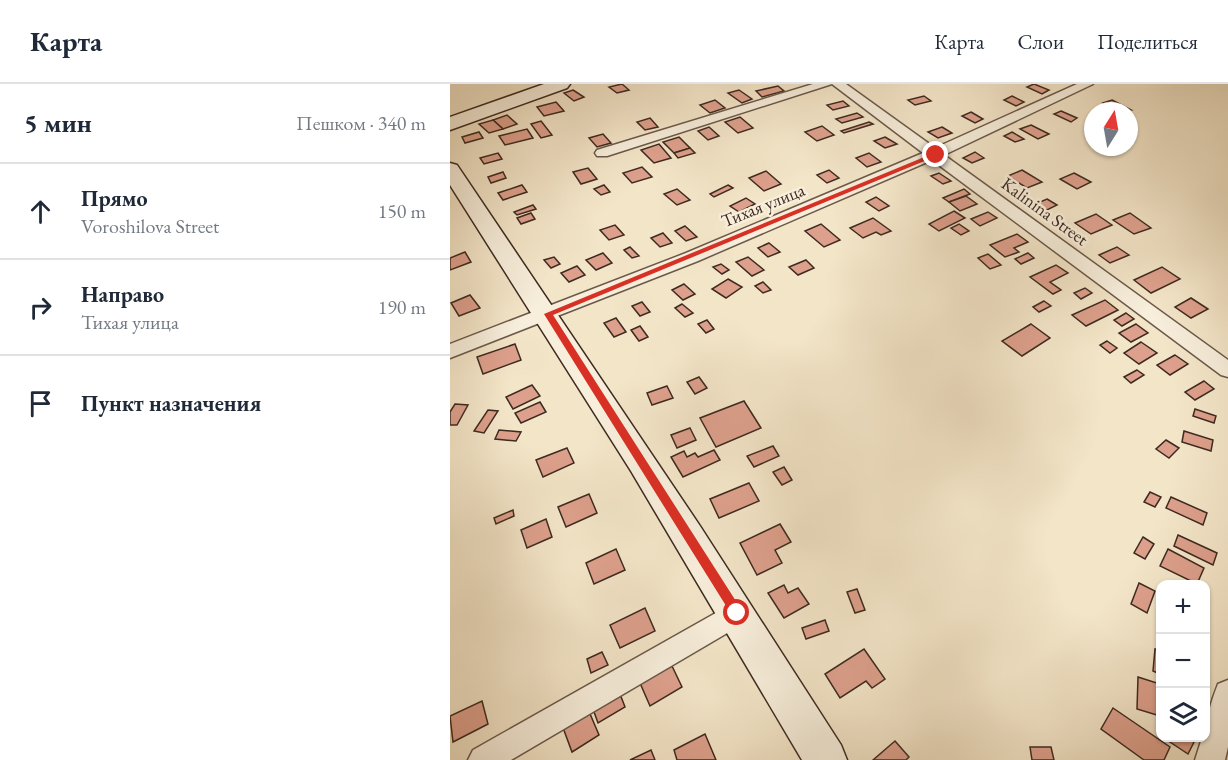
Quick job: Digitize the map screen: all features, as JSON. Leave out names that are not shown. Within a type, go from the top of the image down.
[{"type":"main road","points":[[450,124],[561,84]]},
{"type":"main road","points":[[450,169],[548,314],[737,613],[826,760]]},
{"type":"street","points":[[602,153],[826,84]]},
{"type":"street","name":"Kalinina Street","points":[[838,84],[1228,370]]},
{"type":"street","name":"Тихая улица","points":[[450,351],[548,314],[936,155],[1087,84]]},
{"type":"street","points":[[483,760],[737,613]]},
{"type":"street","points":[[1210,760],[1228,694]]},
{"type":"building","points":[[622,84],[629,90],[617,93],[609,87]]},
{"type":"building","points":[[1034,84],[1049,90],[1042,94],[1027,87]]},
{"type":"building","points":[[778,86],[784,91],[762,97],[756,91]]},
{"type":"building","points":[[573,90],[584,97],[574,101],[564,93]]},
{"type":"building","points":[[739,90],[752,99],[742,103],[728,93]]},
{"type":"building","points":[[924,96],[931,101],[915,105],[908,100]]},
{"type":"building","points":[[1012,96],[1024,102],[1016,106],[1004,100]]},
{"type":"building","points":[[715,100],[725,108],[710,113],[700,105]]},
{"type":"building","points":[[843,101],[849,106],[833,110],[827,105]]},
{"type":"building","points":[[556,102],[564,111],[544,116],[537,107]]},
{"type":"building","points":[[1061,111],[1077,118],[1071,122],[1054,114]]},
{"type":"building","points":[[971,112],[983,119],[975,123],[962,116]]},
{"type":"building","points":[[857,113],[863,117],[842,123],[836,119]]},
{"type":"building","points":[[507,115],[517,124],[503,129],[493,120]]},
{"type":"building","points":[[740,117],[753,128],[738,133],[725,122]]},
{"type":"building","points":[[650,118],[658,127],[645,130],[637,122]]},
{"type":"building","points":[[493,120],[503,129],[489,133],[479,124]]},
{"type":"building","points":[[541,121],[552,135],[541,138],[531,124]]},
{"type":"building","points":[[869,122],[873,124],[844,133],[841,131]]},
{"type":"building","points":[[1031,125],[1049,134],[1038,139],[1020,129]]},
{"type":"building","points":[[822,126],[834,135],[817,141],[805,132]]},
{"type":"building","points":[[709,127],[719,136],[708,140],[698,131]]},
{"type":"building","points":[[942,127],[952,133],[938,138],[928,132]]},
{"type":"building","points":[[527,129],[533,138],[505,145],[499,136]]},
{"type":"building","points":[[479,132],[483,138],[465,143],[462,137]]},
{"type":"building","points":[[1012,132],[1024,139],[1015,142],[1004,136]]},
{"type":"building","points":[[603,134],[611,143],[597,147],[589,138]]},
{"type":"building","points":[[679,137],[690,148],[674,153],[663,142]]},
{"type":"building","points":[[885,137],[897,144],[885,148],[874,141]]},
{"type":"building","points":[[659,144],[671,158],[654,163],[641,150]]},
{"type":"building","points":[[690,148],[695,153],[678,158],[674,153]]},
{"type":"building","points":[[975,152],[984,158],[972,163],[963,158]]},
{"type":"building","points":[[498,153],[502,159],[484,164],[480,158]]},
{"type":"building","points":[[869,153],[881,162],[867,167],[856,158]]},
{"type":"building","points":[[642,167],[652,177],[632,183],[623,173]]},
{"type":"building","points":[[588,168],[597,179],[581,184],[573,172]]},
{"type":"building","points":[[829,170],[839,178],[827,183],[817,175]]},
{"type":"building","points":[[1022,170],[1042,182],[1027,188],[1008,176]]},
{"type":"building","points":[[766,171],[781,184],[764,191],[749,178]]},
{"type":"building","points":[[503,172],[506,178],[491,183],[488,177]]},
{"type":"building","points":[[939,173],[951,181],[943,184],[931,176]]},
{"type":"building","points":[[1074,173],[1091,182],[1077,189],[1060,179]]},
{"type":"building","points":[[522,185],[527,192],[503,200],[498,193]]},
{"type":"building","points":[[604,185],[610,192],[601,195],[594,189]]},
{"type":"building","points":[[728,185],[733,188],[714,197],[710,194]]},
{"type":"building","points":[[677,189],[690,200],[677,205],[664,194]]},
{"type":"building","points":[[964,189],[970,194],[949,202],[943,198]]},
{"type":"building","points":[[966,196],[977,204],[960,211],[949,202]]},
{"type":"building","points":[[876,197],[889,206],[879,211],[866,202]]},
{"type":"building","points":[[746,198],[755,204],[739,212],[730,206]]},
{"type":"building","points":[[1047,199],[1057,205],[1041,213],[1031,206]]},
{"type":"building","points":[[533,205],[536,209],[517,215],[514,212]]},
{"type":"building","points":[[954,211],[965,218],[939,231],[929,224]]},
{"type":"building","points":[[988,212],[997,218],[980,226],[971,219]]},
{"type":"building","points":[[531,213],[535,219],[521,224],[517,218]]},
{"type":"building","points":[[1130,213],[1151,228],[1134,234],[1113,220]]},
{"type":"building","points":[[1096,214],[1112,225],[1091,234],[1075,223]]},
{"type":"building","points":[[873,218],[891,231],[881,235],[876,232],[863,238],[850,228]]},
{"type":"building","points":[[821,224],[840,240],[824,247],[805,231]]},
{"type":"building","points":[[959,224],[969,231],[961,235],[951,228]]},
{"type":"building","points":[[615,225],[624,235],[609,240],[600,230]]},
{"type":"building","points":[[685,226],[697,237],[686,241],[675,231]]},
{"type":"building","points":[[663,233],[672,243],[660,247],[651,238]]},
{"type":"building","points":[[1017,234],[1028,242],[1014,248],[1019,252],[1005,257],[990,245]]},
{"type":"building","points":[[769,243],[780,252],[768,257],[758,248]]},
{"type":"building","points":[[630,247],[639,256],[632,258],[624,250]]},
{"type":"building","points":[[1117,247],[1129,255],[1110,263],[1099,255]]},
{"type":"building","points":[[465,252],[471,262],[450,270],[450,258]]},
{"type":"building","points":[[603,253],[612,263],[596,270],[586,260]]},
{"type":"building","points":[[1028,253],[1034,258],[1021,264],[1015,259]]},
{"type":"building","points":[[988,254],[1001,265],[990,269],[978,258]]},
{"type":"building","points":[[554,257],[560,264],[551,268],[544,260]]},
{"type":"building","points":[[748,257],[764,270],[752,276],[736,262]]},
{"type":"building","points":[[806,260],[814,268],[798,275],[789,267]]},
{"type":"building","points":[[721,264],[729,270],[722,274],[713,267]]},
{"type":"building","points":[[1056,265],[1068,273],[1050,282],[1061,290],[1053,294],[1030,277]]},
{"type":"building","points":[[577,266],[585,275],[569,282],[561,273]]},
{"type":"building","points":[[1162,267],[1180,279],[1151,293],[1134,280]]},
{"type":"building","points":[[728,279],[742,287],[726,298],[712,289]]},
{"type":"building","points":[[763,282],[771,290],[763,293],[755,286]]},
{"type":"building","points":[[684,284],[695,294],[683,300],[672,290]]},
{"type":"building","points":[[1085,288],[1092,293],[1081,299],[1074,293]]},
{"type":"building","points":[[470,295],[480,308],[459,316],[451,303]]},
{"type":"building","points":[[1191,298],[1208,309],[1191,318],[1175,307]]},
{"type":"building","points":[[1105,300],[1118,310],[1086,326],[1072,315]]},
{"type":"building","points":[[1044,301],[1051,306],[1039,312],[1033,307]]},
{"type":"building","points":[[642,302],[650,312],[640,316],[632,306]]},
{"type":"building","points":[[682,304],[693,313],[685,317],[675,308]]},
{"type":"building","points":[[1126,313],[1134,319],[1122,326],[1114,320]]},
{"type":"building","points":[[616,318],[626,332],[614,337],[604,323]]},
{"type":"building","points":[[707,320],[714,329],[706,333],[698,324]]},
{"type":"building","points":[[1031,324],[1050,338],[1022,356],[1002,341]]},
{"type":"building","points":[[1136,324],[1148,333],[1131,342],[1119,333]]},
{"type":"building","points":[[640,326],[648,337],[639,341],[631,330]]},
{"type":"building","points":[[1107,341],[1117,348],[1110,353],[1100,345]]},
{"type":"building","points":[[1141,342],[1157,353],[1139,364],[1124,353]]},
{"type":"building","points":[[515,344],[521,360],[483,374],[477,357]]},
{"type":"building","points":[[1175,355],[1188,364],[1170,375],[1157,365]]},
{"type":"building","points":[[1137,370],[1144,375],[1131,383],[1124,377]]},
{"type":"building","points":[[699,377],[707,388],[695,394],[687,382]]},
{"type":"building","points":[[1204,381],[1214,389],[1195,400],[1185,392]]},
{"type":"building","points":[[532,385],[540,396],[513,409],[506,397]]},
{"type":"building","points":[[667,386],[673,398],[652,405],[647,393]]},
{"type":"building","points":[[744,401],[761,428],[716,447],[700,418]]},
{"type":"building","points":[[540,402],[546,412],[521,423],[515,413]]},
{"type":"building","points":[[455,404],[468,405],[457,425],[450,425],[450,412]]},
{"type":"building","points":[[1195,409],[1216,416],[1214,423],[1193,416]]},
{"type":"building","points":[[488,410],[498,411],[484,433],[474,431]]},
{"type":"building","points":[[690,428],[696,440],[677,448],[671,435]]},
{"type":"building","points":[[499,430],[521,432],[516,441],[495,439]]},
{"type":"building","points":[[1184,431],[1213,440],[1211,451],[1182,442]]},
{"type":"building","points":[[1166,440],[1179,448],[1169,458],[1156,449]]},
{"type":"building","points":[[773,446],[779,456],[754,467],[747,456]]},
{"type":"building","points":[[567,448],[574,463],[543,477],[536,460]]},
{"type":"building","points":[[714,450],[720,460],[683,477],[671,457],[684,451],[687,457],[695,453],[698,457]]},
{"type":"building","points":[[784,467],[792,480],[782,485],[773,472]]},
{"type":"building","points":[[749,483],[759,501],[719,518],[710,499]]},
{"type":"building","points":[[1150,492],[1161,497],[1155,507],[1144,502]]},
{"type":"building","points":[[589,494],[597,513],[566,527],[558,507]]},
{"type":"building","points":[[1171,497],[1207,513],[1203,525],[1166,508]]},
{"type":"building","points":[[513,510],[514,516],[496,524],[494,518]]},
{"type":"building","points":[[546,519],[552,537],[527,548],[521,530]]},
{"type":"building","points":[[780,524],[791,542],[775,550],[782,563],[757,575],[740,543]]},
{"type":"building","points":[[1178,535],[1217,553],[1213,565],[1174,546]]},
{"type":"building","points":[[1143,537],[1154,544],[1145,559],[1134,553]]},
{"type":"building","points":[[616,549],[625,570],[594,584],[586,563]]},
{"type":"building","points":[[1168,549],[1204,568],[1199,580],[1189,580],[1160,566]]},
{"type":"building","points":[[1139,583],[1155,591],[1147,613],[1131,604]]},
{"type":"building","points":[[784,585],[788,593],[798,588],[809,604],[784,618],[768,593]]},
{"type":"building","points":[[857,589],[865,610],[855,613],[847,592]]},
{"type":"building","points":[[645,608],[655,631],[620,648],[610,625]]},
{"type":"building","points":[[825,620],[829,631],[806,639],[802,628]]},
{"type":"building","points":[[864,649],[885,679],[872,688],[866,681],[840,698],[825,674]]},
{"type":"building","points":[[1155,649],[1156,672],[1153,671]]},
{"type":"building","points":[[602,652],[608,665],[591,673],[587,659]]},
{"type":"building","points":[[672,666],[682,687],[650,706],[640,683]]},
{"type":"building","points":[[1138,677],[1156,683],[1156,715],[1137,709]]},
{"type":"building","points":[[620,694],[625,707],[598,723],[593,709]]},
{"type":"building","points":[[482,701],[488,724],[453,742],[450,716]]},
{"type":"building","points":[[1113,708],[1156,737],[1156,742],[1163,742],[1170,747],[1164,760],[1144,760],[1101,729]]},
{"type":"building","points":[[588,709],[599,735],[572,752],[562,725]]},
{"type":"building","points":[[705,734],[716,760],[677,760],[674,750]]},
{"type":"building","points":[[895,741],[909,757],[906,760],[873,760]]},
{"type":"building","points":[[1170,742],[1194,742],[1188,754]]},
{"type":"building","points":[[1030,747],[1051,747],[1054,760],[1032,760]]},
{"type":"building","points":[[651,750],[655,760],[630,760]]},
{"type":"route","points":[[737,613],[548,314],[936,155]]}]
